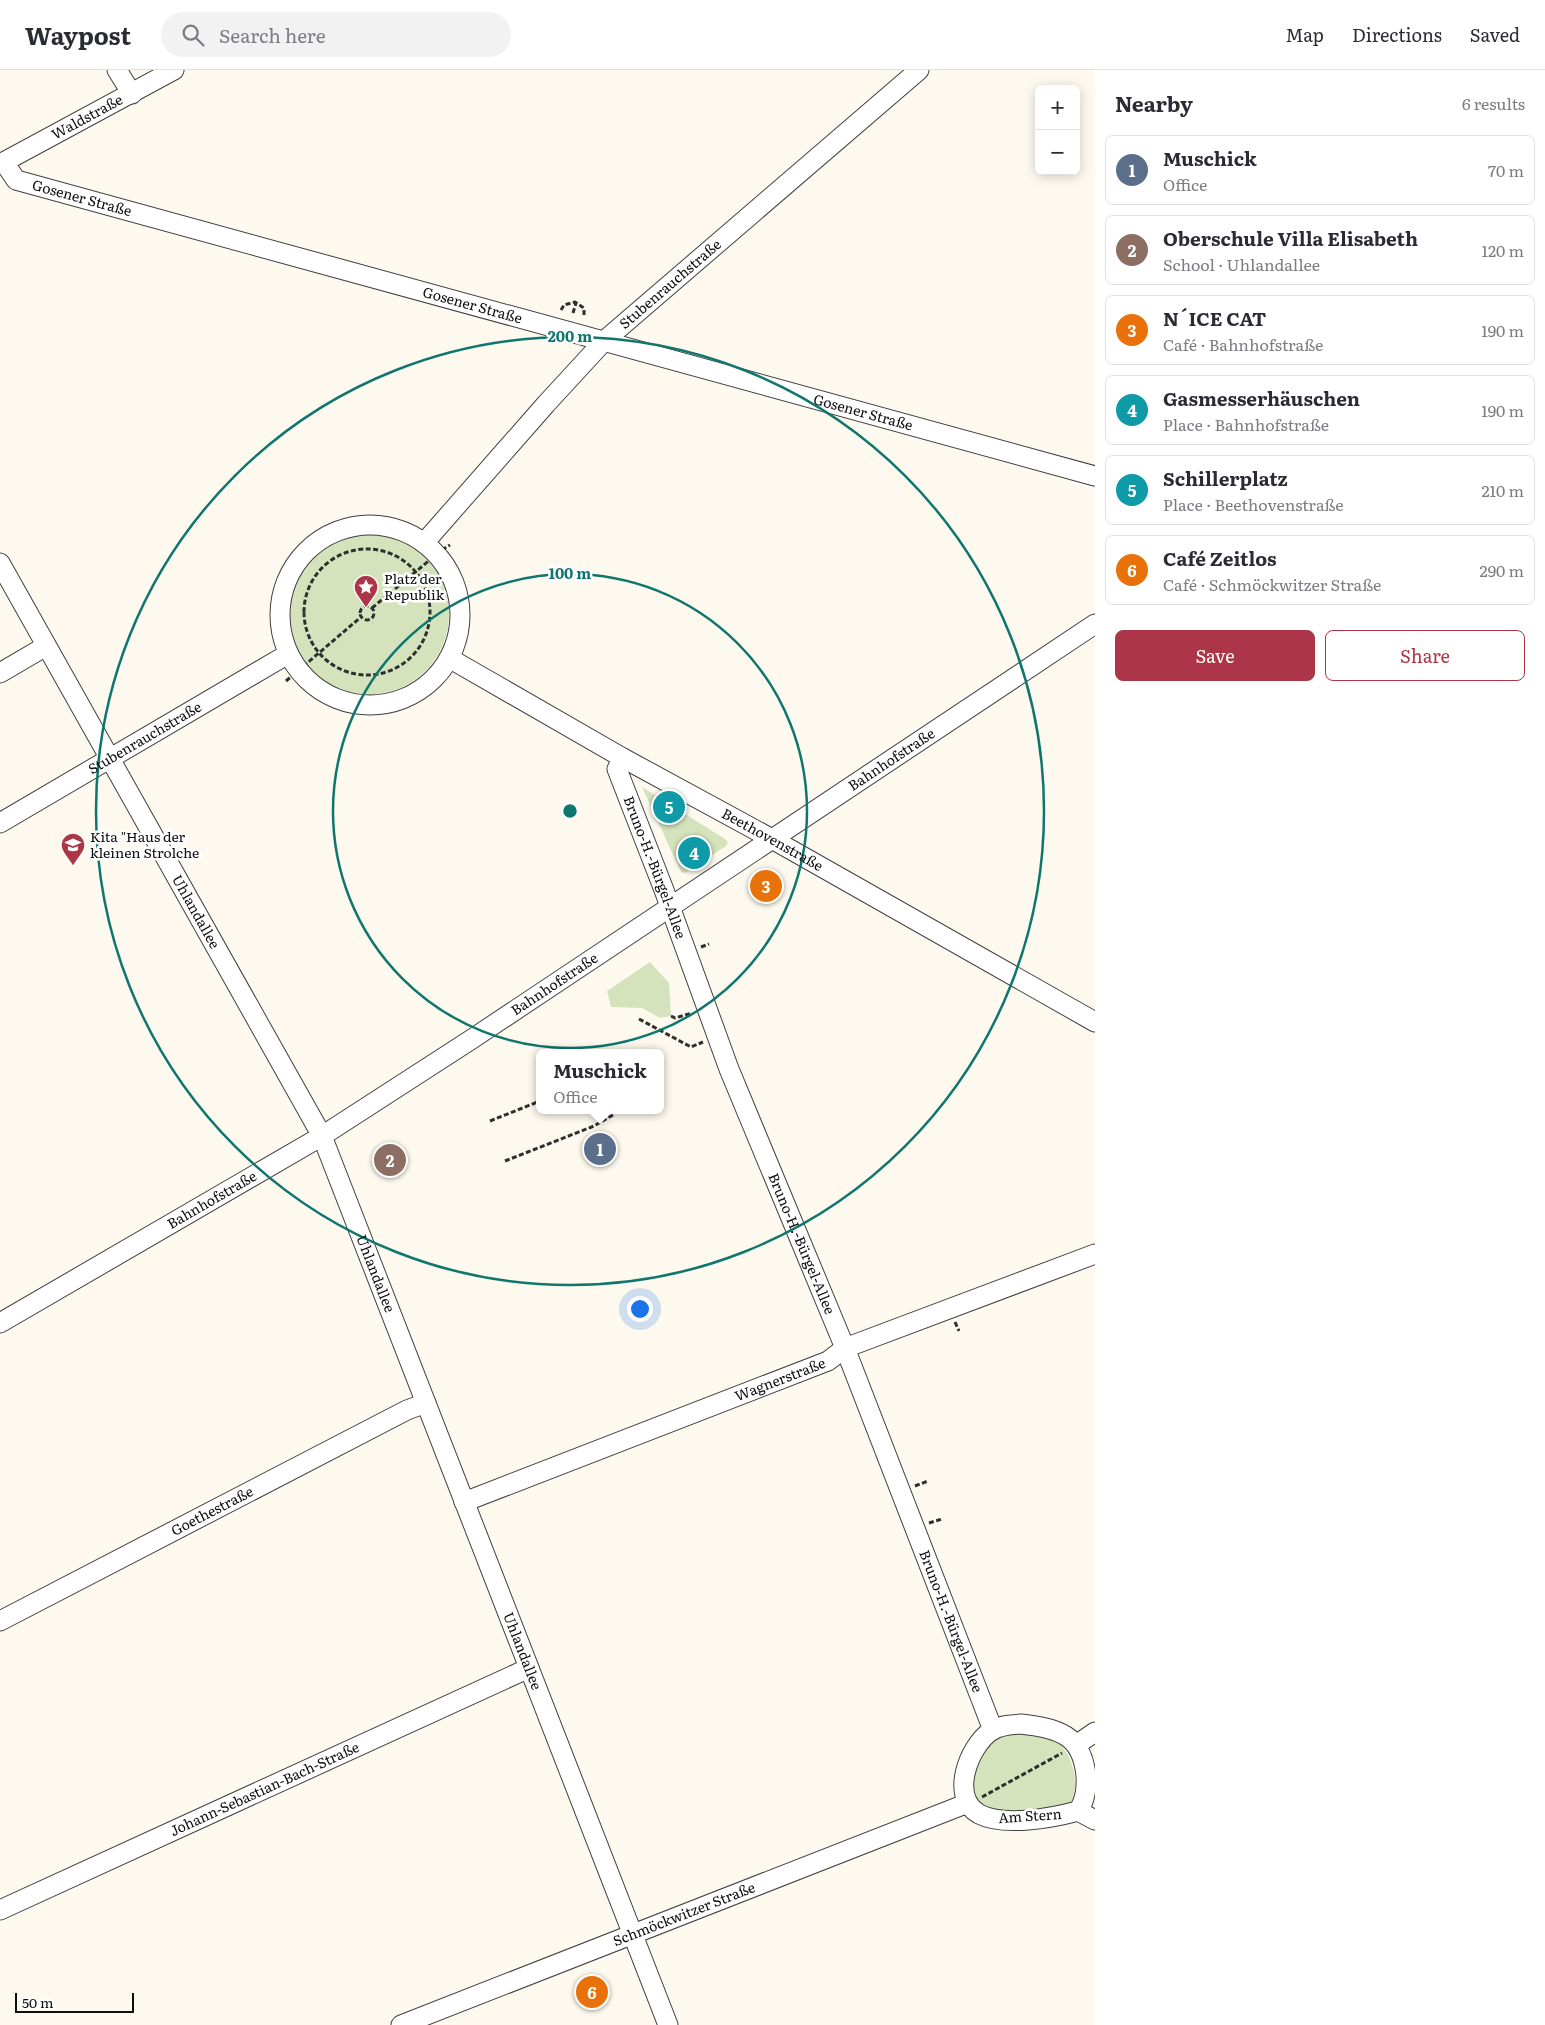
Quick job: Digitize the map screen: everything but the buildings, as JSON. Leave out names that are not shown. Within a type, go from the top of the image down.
[{"type":"street","points":[[117,70],[132,94]]},
{"type":"street","name":"Waldstraße","points":[[2,163],[174,70]]},
{"type":"street","name":"Stubenrauchstraße","points":[[437,547],[546,404],[604,341],[918,70]]},
{"type":"street","name":"Gosener Straße","points":[[2,163],[16,180],[1095,476]]},
{"type":"street","points":[[362,525],[377,525],[402,530],[437,547],[450,572],[459,602],[458,631],[449,658],[436,676],[419,690],[399,700],[377,705],[358,704],[338,699],[316,688],[291,668],[280,627],[281,598],[287,579],[296,562],[319,540],[333,532],[362,525]]},
{"type":"street","name":"Uhlandallee","points":[[0,563],[322,1136],[668,2025]]},
{"type":"street","name":"Bahnhofstraße","points":[[0,1323],[322,1136],[472,1039],[1095,624]]},
{"type":"street","points":[[0,673],[46,646]]},
{"type":"street","name":"Beethovenstraße","points":[[449,658],[623,758],[772,839],[1095,1022]]},
{"type":"street","name":"Stubenrauchstraße","points":[[0,823],[110,760],[291,668]]},
{"type":"street","name":"Bruno-H.-Bürgel-Allee","points":[[623,758],[616,769],[717,1037],[844,1348],[993,1730]]},
{"type":"street","name":"Wagnerstraße","points":[[464,1502],[828,1361],[844,1348],[1095,1254]]},
{"type":"street","name":"Goethestraße","points":[[0,1621],[407,1410],[426,1403]]},
{"type":"street","name":"Johann-Sebastian-Bach-Straße","points":[[0,1910],[529,1668]]},
{"type":"street","points":[[968,1803],[964,1779],[969,1760],[984,1737],[993,1730],[1002,1726],[1021,1724],[1042,1726],[1066,1736],[1076,1745],[1095,1732]]},
{"type":"street","name":"Am Stern","points":[[968,1803],[978,1813],[993,1819],[1054,1818],[1078,1811],[1086,1795],[1086,1775],[1076,1745]]},
{"type":"street","name":"Schmöckwitzer Straße","points":[[401,2025],[968,1803]]},
{"type":"street","points":[[1078,1811],[1095,1820]]},
{"type":"path","points":[[562,310],[563,306],[568,303],[576,302],[584,308],[584,316]]},
{"type":"path","points":[[573,313],[576,302]]},
{"type":"path","points":[[372,608],[416,572],[437,547]]},
{"type":"path","points":[[373,549],[389,553],[404,560],[416,572],[428,595],[430,615],[426,634],[412,656],[390,671],[364,675],[351,673],[339,668],[318,652],[309,638],[304,622],[304,606],[308,590],[315,575],[327,563],[341,554],[356,550],[373,549]]},
{"type":"path","points":[[365,605],[372,608],[374,614],[372,618],[367,620],[361,617],[359,612],[361,608],[365,605]]},
{"type":"path","points":[[291,668],[318,652],[361,617]]},
{"type":"path","points":[[671,1016],[675,1018],[706,1008]]},
{"type":"path","points":[[639,1019],[691,1046],[717,1037]]},
{"type":"path","points":[[490,1121],[536,1103]]},
{"type":"path","points":[[505,1160],[594,1126],[613,1115]]},
{"type":"path","points":[[968,1803],[979,1799],[1076,1745]]},
{"type":"green space","name":"Platz der Republik","points":[[376,533],[399,539],[419,551],[431,563],[446,590],[449,614],[446,638],[443,645],[431,665],[419,677],[392,692],[360,695],[337,689],[317,677],[305,665],[290,638],[287,606],[293,583],[305,563],[317,551],[344,536]]},
{"type":"green space","points":[[642,787],[725,839],[728,842],[726,846],[685,873],[681,872]]},
{"type":"green space","points":[[650,962],[669,983],[671,1016],[660,1018],[642,1008],[611,1007],[607,991]]},
{"type":"green space","points":[[1007,1732],[1045,1736],[1058,1742],[1067,1754],[1073,1768],[1075,1787],[1072,1801],[1063,1807],[1053,1809],[992,1811],[981,1807],[972,1790],[973,1768],[989,1743]]},
{"type":"place","name":"Platz der Republik","points":[[366,608]]},
{"type":"place","name":"Schillerplatz","points":[[669,807]]},
{"type":"place","name":"Gasmesserhäuschen","points":[[694,853]]},
{"type":"place","name":"Kita \"Haus der kleinen Strolche","points":[[73,866]]},
{"type":"place","name":"N´ICE CAT","points":[[766,886]]},
{"type":"place","name":"Muschick","points":[[600,1149]]},
{"type":"place","name":"Oberschule Villa Elisabeth","points":[[390,1160]]},
{"type":"place","name":"Café Zeitlos","points":[[592,1992]]}]
